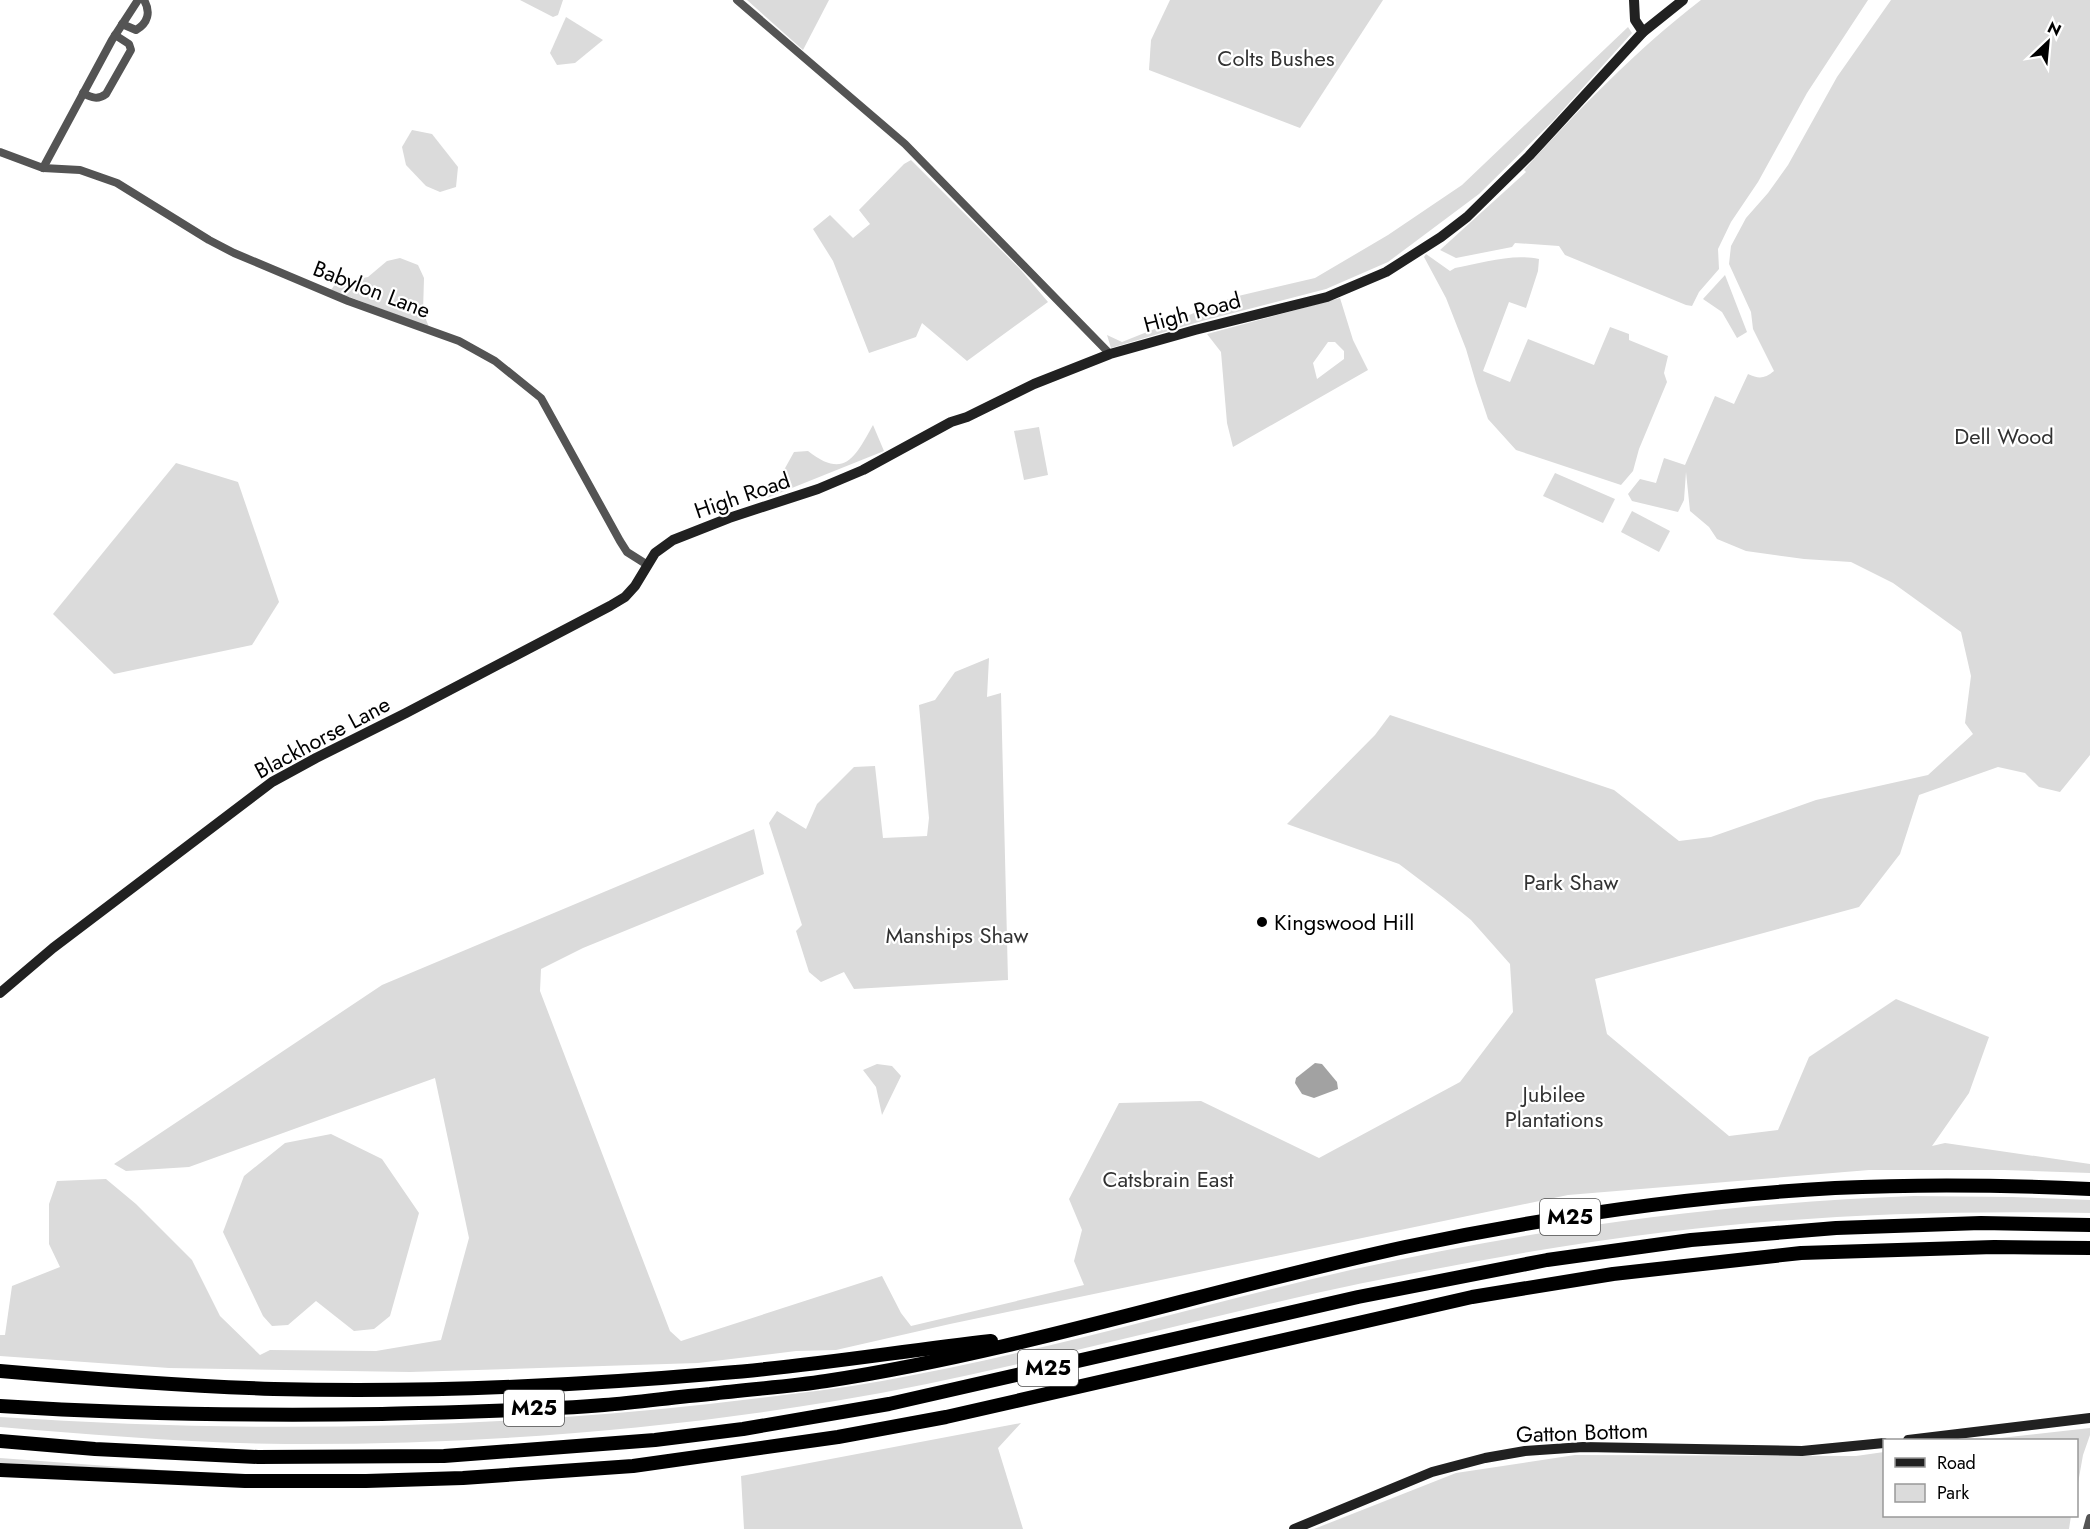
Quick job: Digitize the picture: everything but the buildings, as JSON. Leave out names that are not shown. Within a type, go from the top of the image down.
[{"type":"highway","name":"M25","points":[[0,1406],[95,1412],[246,1416],[452,1412],[605,1405],[824,1381],[968,1354],[1061,1333],[1265,1279],[1407,1247],[1550,1220],[1645,1206],[1739,1195],[1874,1187],[1980,1186],[2090,1189]]},
{"type":"highway","name":"M25","points":[[0,1441],[95,1449],[270,1457],[444,1456],[655,1440],[743,1429],[889,1404],[1358,1297],[1547,1260],[1690,1240],[1836,1228],[1981,1223],[2090,1225]]},
{"type":"highway","name":"M25","points":[[0,1470],[234,1480],[366,1481],[463,1478],[633,1466],[794,1444],[946,1417],[1472,1297],[1613,1274],[1801,1253],[1972,1247],[2090,1248]]},
{"type":"highway","name":"M25","points":[[0,1371],[122,1381],[272,1389],[470,1388],[592,1383],[724,1373],[1061,1333]]},
{"type":"street","points":[[43,168],[115,35],[138,0]]},
{"type":"street","points":[[122,24],[136,30],[142,27],[149,15],[144,0]]},
{"type":"street","points":[[737,0],[905,144],[1110,354]]},
{"type":"street","points":[[1634,0],[1635,20],[1643,32]]},
{"type":"street","name":"High Road","points":[[646,564],[655,553],[673,540],[729,518],[827,486],[863,470],[951,422],[967,417],[1034,384],[1110,354],[1327,297],[1386,272],[1441,237],[1467,217],[1528,156],[1643,32],[1683,0]]},
{"type":"street","points":[[83,93],[91,98],[101,98],[106,94],[121,67],[130,50],[129,44],[115,35]]},
{"type":"street","name":"Babylon Lane","points":[[0,152],[43,168],[80,170],[117,183],[234,253],[348,301],[459,341],[495,361],[541,399],[620,541],[627,552],[646,564]]},
{"type":"street","name":"Blackhorse Lane","points":[[0,993],[53,948],[272,782],[610,606],[625,597],[635,586],[646,564]]},
{"type":"street","points":[[1916,1439],[2090,1418]]},
{"type":"street","name":"Gatton Bottom","points":[[1294,1529],[1432,1472],[1485,1458],[1525,1451],[1582,1447],[1802,1451],[1883,1443]]},
{"type":"street","points":[[2087,1529],[2090,1518]]},
{"type":"green space","points":[[520,0],[563,0],[558,15],[553,17]]},
{"type":"green space","points":[[747,0],[829,0],[803,50]]},
{"type":"green space","name":"Colts Bushes","points":[[1170,0],[1383,0],[1300,128],[1149,70],[1151,40]]},
{"type":"green space","points":[[1701,0],[1868,0],[1807,93],[1758,182],[1731,222],[1718,249],[1719,269],[1699,292],[1692,306],[1565,255],[1559,246],[1515,243],[1512,247],[1456,258],[1440,250],[1526,172],[1524,170],[1609,81]]},
{"type":"green space","points":[[1891,0],[2090,0],[2090,755],[2060,792],[2039,787],[2025,773],[1998,767],[1919,795],[1900,854],[1859,907],[1595,979],[1607,1034],[1729,1136],[1778,1130],[1809,1057],[1896,999],[1989,1037],[1969,1093],[1932,1146],[1945,1143],[2090,1164],[2090,1173],[2004,1170],[1869,1170],[1568,1195],[950,1324],[836,1350],[796,1351],[698,1363],[410,1372],[169,1368],[0,1356],[0,1335],[5,1335],[12,1286],[60,1267],[49,1244],[49,1204],[57,1181],[106,1179],[136,1204],[192,1260],[220,1316],[260,1355],[270,1350],[376,1351],[441,1340],[469,1238],[435,1078],[189,1167],[126,1171],[114,1164],[382,985],[754,829],[764,874],[583,948],[541,969],[540,991],[670,1331],[681,1341],[882,1276],[901,1313],[911,1326],[1084,1285],[1074,1261],[1082,1230],[1069,1199],[1119,1103],[1201,1101],[1319,1158],[1460,1082],[1513,1012],[1510,964],[1471,920],[1399,864],[1287,824],[1375,735],[1390,715],[1614,790],[1679,841],[1711,837],[1816,800],[1928,775],[1973,734],[1965,723],[1971,676],[1961,632],[1893,583],[1851,562],[1804,559],[1746,551],[1717,539],[1709,527],[1690,511],[1686,472],[1684,500],[1678,512],[1632,501],[1628,494],[1640,479],[1656,483],[1664,458],[1685,465],[1715,396],[1734,404],[1748,374],[1761,377],[1774,371],[1753,329],[1751,312],[1729,264],[1731,246],[1746,218],[1788,165],[1837,77]]},
{"type":"green space","points":[[566,17],[603,40],[575,63],[557,65],[550,53]]},
{"type":"green space","points":[[1628,27],[1632,33],[1552,122],[1479,194],[1388,262],[1326,289],[1202,321],[1111,348],[1107,335],[1122,342],[1234,297],[1315,278],[1388,235],[1462,185]]},
{"type":"green space","points":[[412,130],[432,134],[458,167],[456,187],[440,192],[426,186],[406,165],[402,147]]},
{"type":"green space","points":[[911,160],[1020,269],[1048,302],[967,361],[922,323],[916,337],[869,353],[833,261],[813,229],[830,215],[853,238],[870,224],[859,210],[904,164]]},
{"type":"green space","points":[[1426,254],[1450,271],[1486,261],[1508,258],[1539,259],[1538,271],[1526,308],[1509,302],[1483,371],[1510,382],[1528,339],[1594,365],[1610,327],[1629,334],[1629,340],[1668,356],[1664,373],[1667,382],[1639,449],[1633,471],[1621,485],[1516,450],[1488,419],[1466,349],[1446,298],[1424,257]]},
{"type":"green space","points":[[400,258],[418,265],[424,278],[423,312],[429,327],[331,290],[336,283],[368,277],[387,261]]},
{"type":"green space","points":[[1725,275],[1747,332],[1737,338],[1722,312],[1703,299]]},
{"type":"green space","points":[[1340,298],[1353,340],[1368,370],[1233,447],[1227,423],[1221,352],[1207,334]],"holes":[[[1328,342],[1335,342],[1344,351],[1344,359],[1317,379],[1313,363]]]},
{"type":"green space","points":[[873,425],[884,451],[767,498],[781,483],[784,470],[794,452],[808,451],[821,460],[831,464],[840,464],[848,461],[854,455]]},
{"type":"green space","points":[[1039,427],[1048,475],[1024,480],[1014,431]]},
{"type":"green space","points":[[176,463],[238,482],[279,602],[252,645],[114,674],[53,614]]},
{"type":"green space","points":[[1555,473],[1615,499],[1603,523],[1543,496]]},
{"type":"green space","points":[[1632,511],[1670,531],[1659,552],[1621,532]]},
{"type":"green space","name":"Manships Shaw","points":[[989,658],[987,697],[1001,693],[1008,980],[854,989],[844,972],[821,982],[809,972],[796,931],[802,925],[769,823],[777,811],[806,829],[817,804],[854,767],[875,766],[883,838],[927,836],[929,818],[919,705],[935,700],[955,672]]},
{"type":"green space","points":[[877,1064],[892,1066],[901,1076],[882,1115],[876,1087],[863,1070]]},
{"type":"green space","points":[[331,1134],[382,1159],[419,1213],[390,1316],[374,1329],[354,1331],[316,1301],[288,1325],[272,1326],[263,1316],[223,1232],[244,1176],[285,1143]]},
{"type":"green space","points":[[1914,1196],[2090,1200],[2090,1213],[1931,1213],[1772,1221],[1590,1242],[1477,1261],[1297,1297],[902,1389],[699,1421],[493,1439],[355,1444],[178,1440],[0,1427],[0,1417],[266,1427],[443,1424],[620,1413],[709,1404],[861,1385],[942,1370],[1060,1343],[1355,1269],[1493,1241],[1703,1211],[1843,1199]]},
{"type":"green space","points":[[1021,1423],[998,1448],[1023,1529],[744,1529],[741,1476]]},
{"type":"green space","points":[[2090,1428],[2078,1483],[2078,1439],[1991,1439]]},
{"type":"green space","points":[[1883,1452],[1883,1517],[2071,1517],[2069,1529],[1314,1529],[1456,1473],[1575,1455],[1856,1456]]},
{"type":"green space","points":[[0,1458],[202,1473],[0,1463]]},
{"type":"shaded area","points":[[1315,1063],[1322,1064],[1337,1082],[1338,1089],[1314,1098],[1302,1094],[1295,1083],[1296,1078]]},
{"type":"place","name":"Kingswood Hill","points":[[1262,922]]},
{"type":"park label","name":"Dell Wood","points":[[2004,436]]},
{"type":"park label","name":"Park Shaw","points":[[1571,882]]},
{"type":"park label","name":"Jubilee Plantations","points":[[1554,1106]]},
{"type":"park label","name":"Catsbrain East","points":[[1168,1179]]}]
